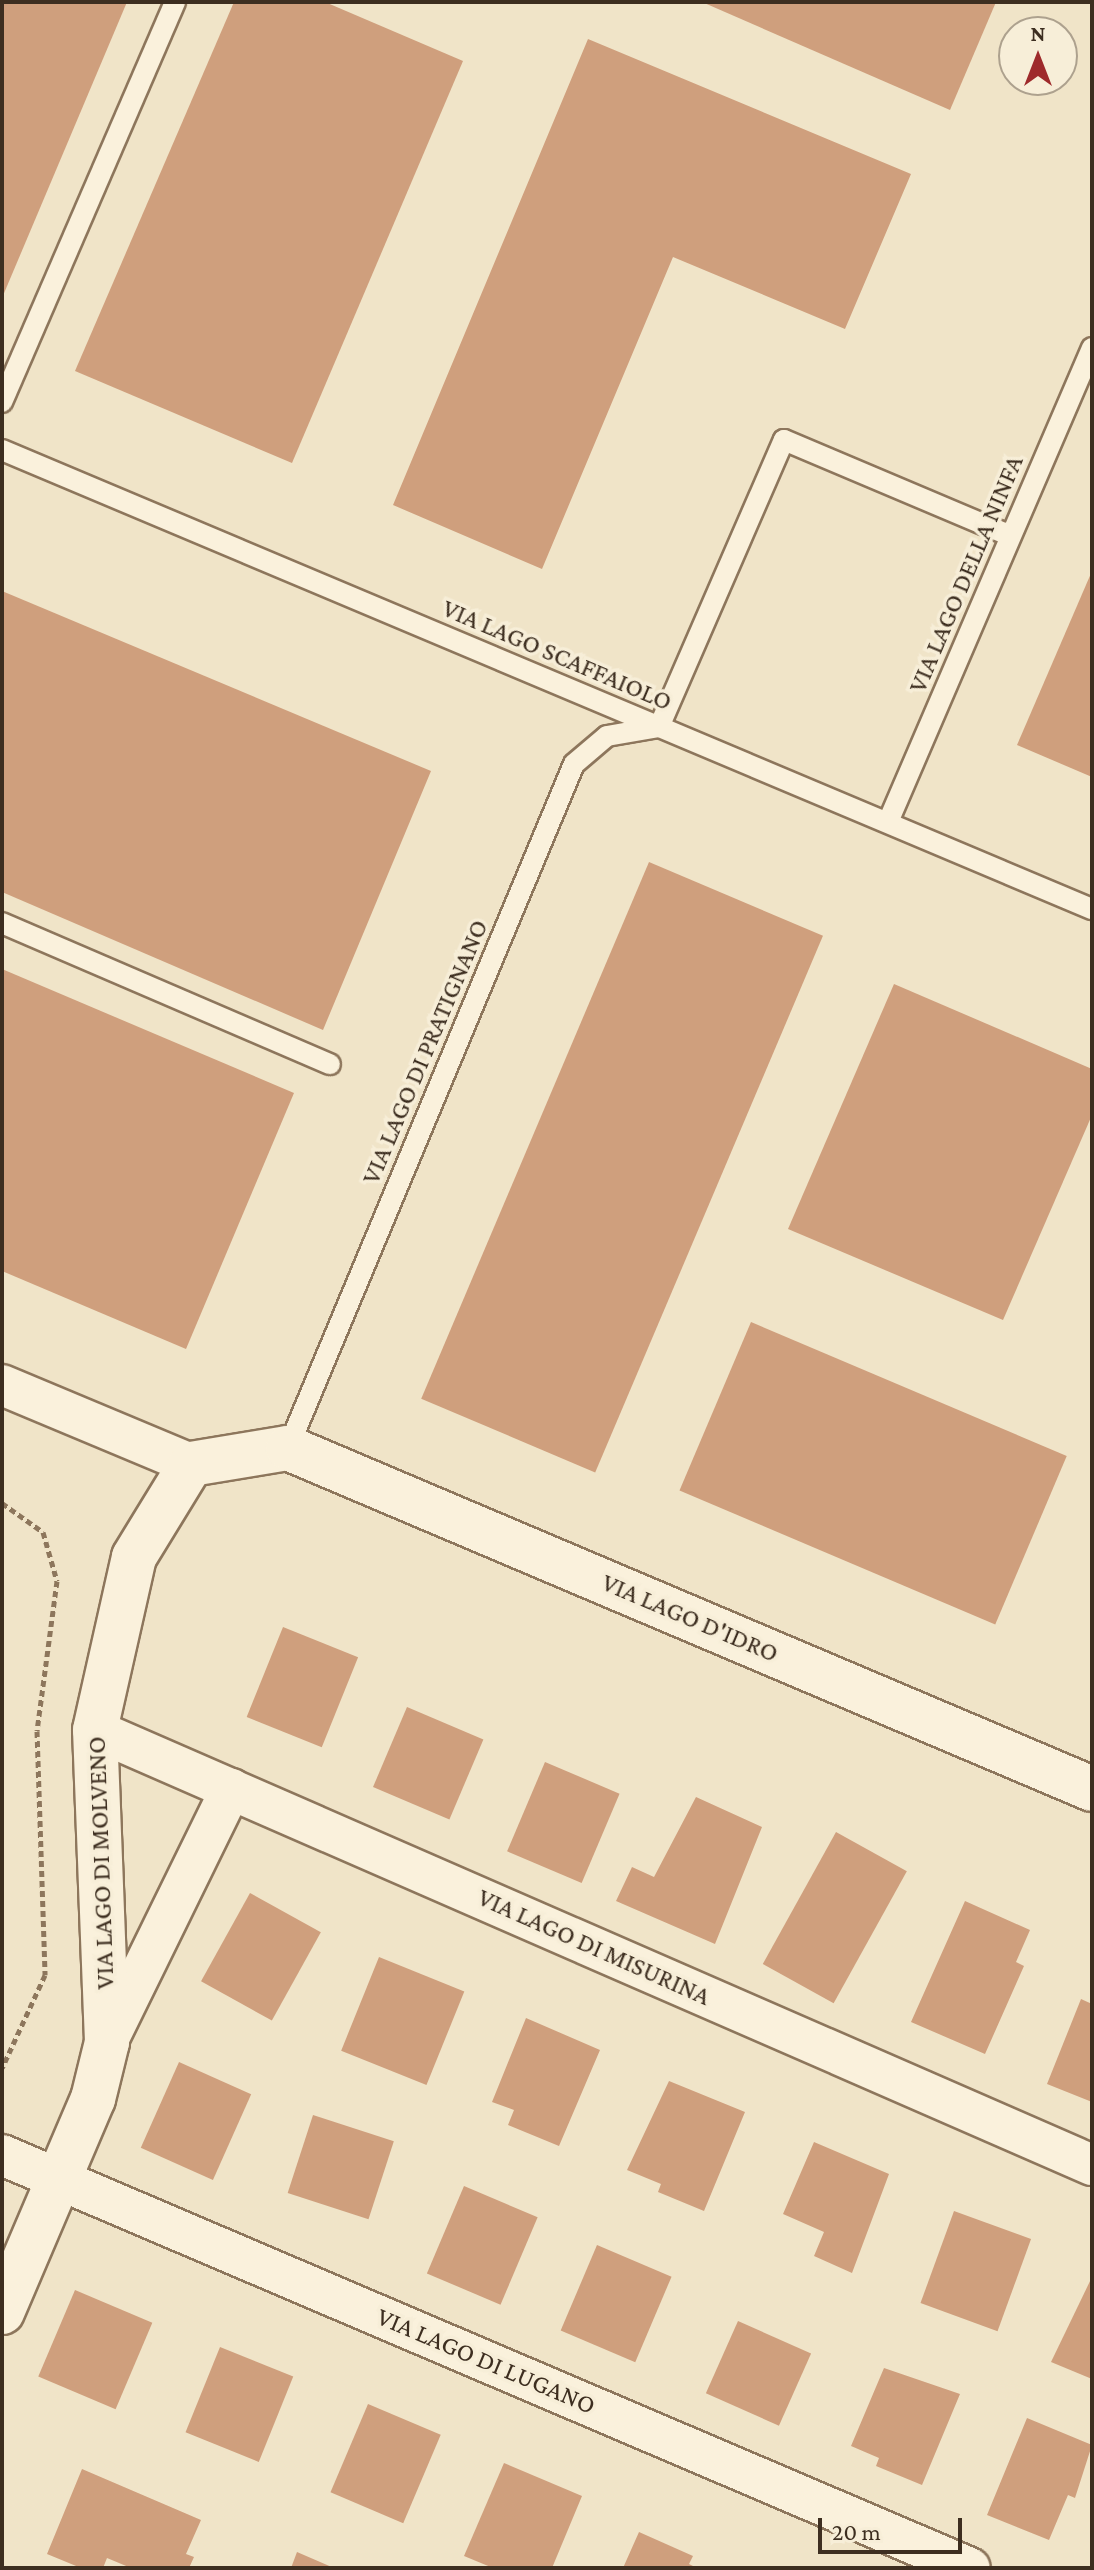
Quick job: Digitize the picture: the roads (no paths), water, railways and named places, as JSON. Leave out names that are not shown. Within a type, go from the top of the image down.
[{"type":"street","points":[[2,1385],[191,1464],[288,1448]]},
{"type":"street","name":"VIA LAGO D'IDRO","points":[[288,1448],[1092,1789]]},
{"type":"street","name":"VIA LAGO DI MOLVENO","points":[[2,2312],[93,2099],[107,2042],[95,1730],[134,1557],[191,1464]]},
{"type":"street","name":"VIA LAGO DI MISURINA","points":[[95,1730],[1092,2165]]},
{"type":"street","points":[[107,2042],[231,1789]]},
{"type":"street","name":"VIA LAGO DI LUGANO","points":[[2,2155],[970,2568]]},
{"type":"lane","points":[[2,402],[175,2]]},
{"type":"lane","name":"VIA LAGO DELLA NINFA","points":[[888,822],[1092,348]]},
{"type":"lane","points":[[659,727],[784,440],[1011,536]]},
{"type":"lane","name":"VIA LAGO SCAFFAIOLO","points":[[2,450],[1092,909]]},
{"type":"lane","name":"VIA LAGO DI PRATIGNANO","points":[[288,1448],[574,764],[607,736],[659,727]]},
{"type":"lane","points":[[2,923],[330,1064]]}]
